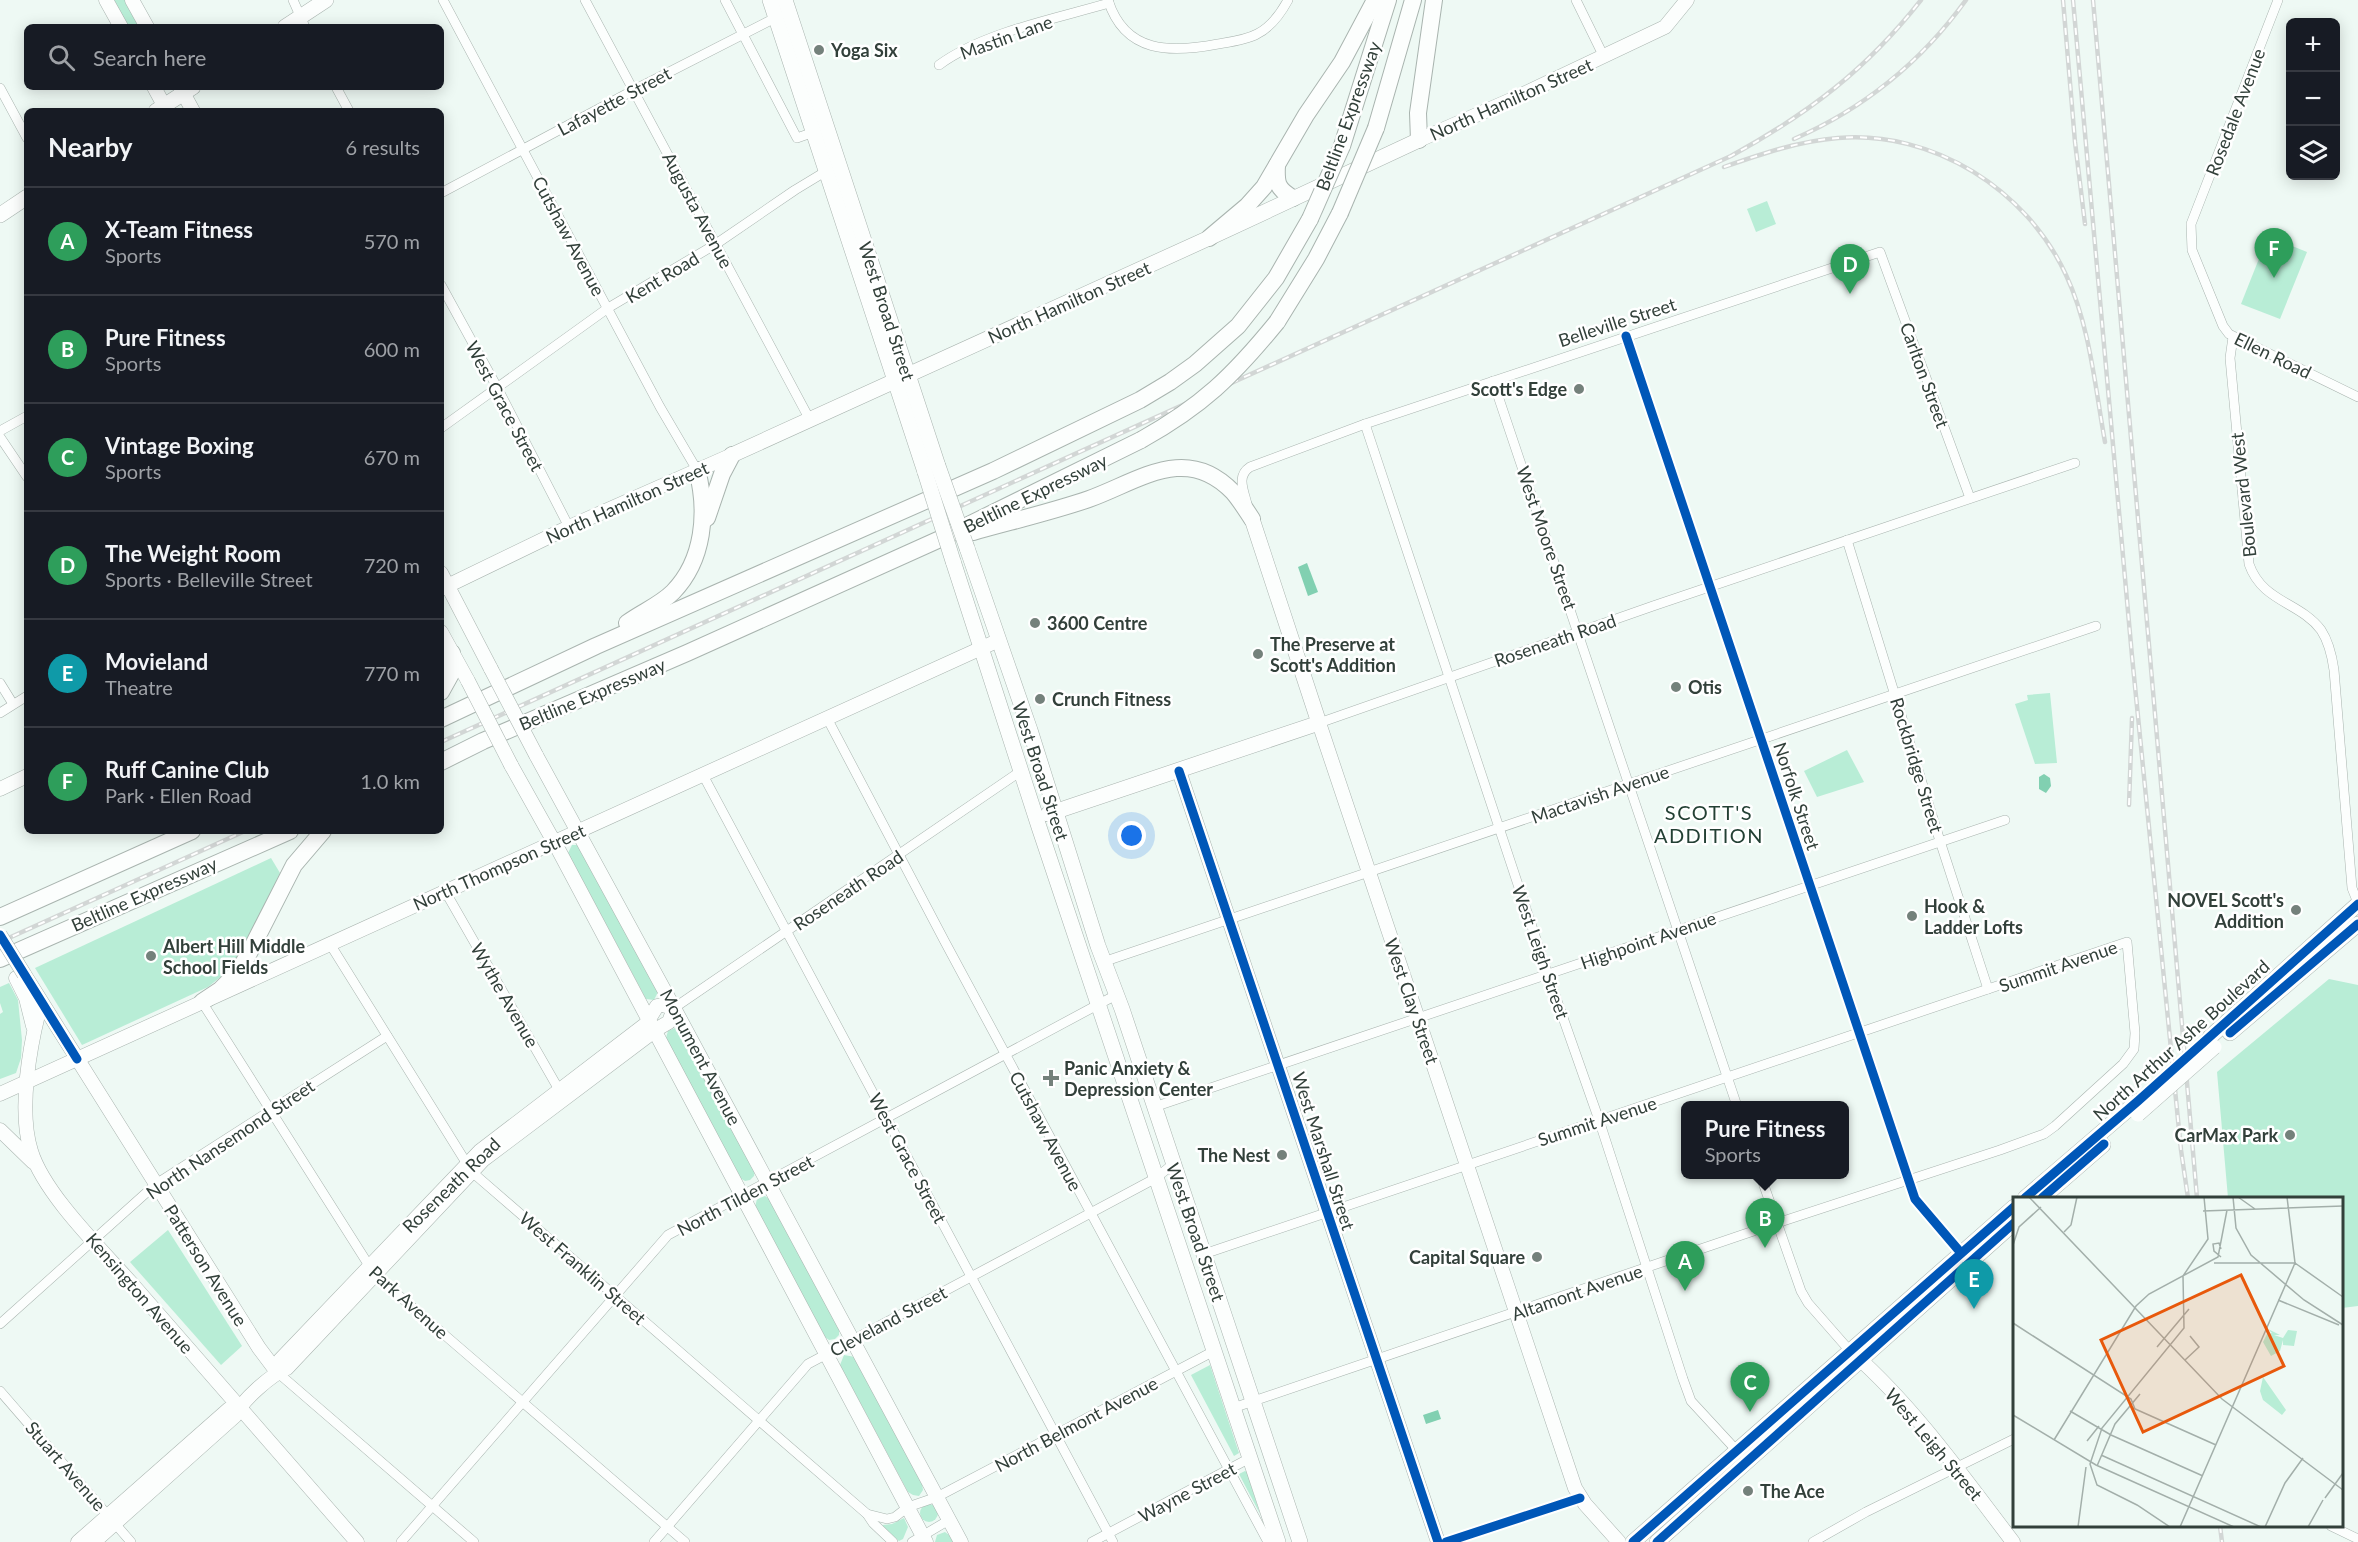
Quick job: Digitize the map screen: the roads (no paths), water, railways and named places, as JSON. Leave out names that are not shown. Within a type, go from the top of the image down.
[{"type":"highway","points":[[1209,238],[1247,206],[1264,187],[1306,115],[1342,62],[1375,0]]},
{"type":"highway","name":"Beltline Expressway","points":[[444,718],[596,646],[993,471],[1150,394],[1195,364],[1238,326],[1276,278],[1310,219],[1342,146],[1388,0]]},
{"type":"highway","name":"Beltline Expressway","points":[[444,760],[483,741],[940,539],[1141,440],[1199,405],[1231,376],[1276,321],[1316,259],[1340,213],[1376,128],[1413,0]]},
{"type":"highway","points":[[1419,140],[1418,113],[1434,0]]},
{"type":"highway","points":[[1277,165],[1278,187],[1293,198]]},
{"type":"highway","points":[[596,646],[673,592],[690,569],[722,474],[732,455]]},
{"type":"highway","points":[[940,539],[1089,499],[1157,471],[1171,468],[1207,472],[1234,494],[1252,519]]},
{"type":"highway","points":[[697,470],[703,503],[700,538]]},
{"type":"highway","points":[[444,687],[451,674],[452,653]]},
{"type":"highway","name":"Beltline Expressway","points":[[0,917],[186,834]]},
{"type":"highway","name":"Beltline Expressway","points":[[0,959],[283,834]]},
{"type":"highway","points":[[202,1002],[220,990],[236,974],[248,957],[294,865],[320,834]]},
{"type":"main road","points":[[303,22],[327,0]]},
{"type":"main road","name":"West Broad Street","points":[[770,0],[783,9],[832,168],[932,469],[953,561],[980,648],[1278,1542]]},
{"type":"main road","name":"West Broad Street","points":[[783,9],[814,132],[832,168]]},
{"type":"main road","points":[[163,108],[185,90]]},
{"type":"main road","name":"North Hamilton Street","points":[[732,455],[1419,140]]},
{"type":"main road","points":[[0,215],[24,199]]},
{"type":"main road","name":"West Broad Street","points":[[932,469],[967,548],[1029,730],[1103,962],[1300,1542]]},
{"type":"main road","name":"West Clay Street","points":[[1252,519],[1319,723]]},
{"type":"main road","name":"Roseneath Road","points":[[1036,818],[1319,723]]},
{"type":"main road","name":"North Arthur Ashe Boulevard","points":[[2043,1197],[2358,904]]},
{"type":"main road","name":"North Arthur Ashe Boulevard","points":[[2212,1042],[2358,924]]},
{"type":"main road","name":"North Arthur Ashe Boulevard","points":[[2026,1197],[2138,1108]]},
{"type":"main road","points":[[1633,1542],[1742,1456],[1965,1258],[2013,1208]]},
{"type":"main road","points":[[1965,1258],[2013,1224]]},
{"type":"main road","points":[[1657,1542],[1742,1456]]},
{"type":"street","points":[[106,0],[119,24]]},
{"type":"street","points":[[132,0],[145,24]]},
{"type":"street","points":[[293,0],[303,22]]},
{"type":"street","name":"Cutshaw Avenue","points":[[443,0],[666,418],[697,470]]},
{"type":"street","name":"Augusta Avenue","points":[[585,0],[716,244],[807,421]]},
{"type":"street","points":[[725,0],[797,138],[814,132]]},
{"type":"street","name":"Mastin Lane","points":[[939,65],[959,51],[991,38],[1109,1],[1116,20],[1129,35],[1146,45],[1169,49],[1207,46],[1257,34],[1274,21],[1288,0]]},
{"type":"street","points":[[1576,0],[1604,57]]},
{"type":"street","name":"North Hamilton Street","points":[[1419,140],[1665,27],[1687,0]]},
{"type":"street","name":"Rosedale Avenue","points":[[2191,224],[2278,0]]},
{"type":"street","name":"Lafayette Street","points":[[444,192],[743,34],[783,9]]},
{"type":"street","points":[[0,88],[24,132]]},
{"type":"street","points":[[155,90],[162,108]]},
{"type":"street","points":[[186,90],[192,108]]},
{"type":"street","points":[[338,90],[347,108]]},
{"type":"street","name":"Kent Road","points":[[444,426],[608,308],[716,244],[795,190],[832,168]]},
{"type":"street","name":"Ellen Road","points":[[2191,224],[2190,243],[2195,258],[2223,326],[2233,337],[2358,397]]},
{"type":"street","name":"Belleville Street","points":[[1268,460],[1365,424],[1880,252]]},
{"type":"street","name":"Carlton Street","points":[[1880,252],[1970,498]]},
{"type":"street","name":"West Grace Street","points":[[444,290],[498,389],[568,528]]},
{"type":"street","name":"Norfolk Street","points":[[1626,336],[1915,1199],[1965,1258]]},
{"type":"street","name":"Boulevard West","points":[[2233,337],[2230,357],[2249,564],[2260,585],[2316,625],[2330,649],[2334,670],[2352,888],[2358,904]]},
{"type":"street","name":"West Moore Street","points":[[1493,381],[1735,1101]]},
{"type":"street","points":[[0,431],[24,418]]},
{"type":"street","name":"West Leigh Street","points":[[1365,424],[1691,1401],[1742,1456]]},
{"type":"street","points":[[0,437],[24,473]]},
{"type":"street","name":"North Hamilton Street","points":[[445,588],[568,528],[732,455]]},
{"type":"street","name":"West Clay Street","points":[[1252,519],[1242,476],[1246,469],[1268,460]]},
{"type":"street","name":"Roseneath Road","points":[[1319,723],[1709,586],[2075,463]]},
{"type":"street","name":"Rockbridge Street","points":[[1847,540],[1988,989]]},
{"type":"street","name":"Monument Avenue","points":[[445,588],[491,669],[961,1542]]},
{"type":"street","name":"Mactavish Avenue","points":[[1103,962],[2096,626]]},
{"type":"street","name":"Monument Avenue","points":[[444,638],[908,1507],[920,1540]]},
{"type":"street","name":"North Thompson Street","points":[[0,1095],[997,641]]},
{"type":"street","points":[[0,683],[13,704]]},
{"type":"street","points":[[0,713],[24,698]]},
{"type":"street","name":"Cutshaw Avenue","points":[[827,718],[898,855],[1268,1542]]},
{"type":"street","name":"West Clay Street","points":[[1319,723],[1516,1313],[1580,1497],[1619,1542]]},
{"type":"street","name":"Roseneath Road","points":[[78,1542],[112,1520],[235,1416],[239,1407],[277,1372],[280,1360],[372,1271],[470,1168],[480,1151],[562,1095],[651,1026],[658,1005],[674,1008],[1021,771]]},
{"type":"street","name":"West Marshall Street","points":[[1179,771],[1438,1542]]},
{"type":"street","name":"West Grace Street","points":[[703,775],[1111,1538]]},
{"type":"street","points":[[0,789],[24,777]]},
{"type":"street","name":"Highpoint Avenue","points":[[1154,1107],[2005,820]]},
{"type":"street","name":"Wythe Avenue","points":[[445,891],[562,1095]]},
{"type":"street","name":"Patterson Avenue","points":[[0,936],[20,976],[77,1059],[259,1348],[277,1372],[474,1542]]},
{"type":"street","name":"Summit Avenue","points":[[1204,1254],[2127,942]]},
{"type":"street","name":"Altamont Avenue","points":[[1233,1408],[2044,1134],[2123,1064],[2134,1049],[2135,1033],[2127,942]]},
{"type":"street","name":"West Franklin Street","points":[[330,944],[470,1168],[867,1514],[893,1542]]},
{"type":"street","points":[[0,953],[20,976],[34,1032]]},
{"type":"street","name":"North Tilden Street","points":[[401,1542],[668,1235],[769,1183],[1116,995]]},
{"type":"street","name":"Park Avenue","points":[[202,1002],[372,1271],[685,1542]]},
{"type":"street","name":"Kensington Avenue","points":[[40,1003],[28,1082],[26,1126],[35,1164],[52,1192],[357,1542]]},
{"type":"street","name":"North Nansemond Street","points":[[0,1324],[156,1184],[387,1036]]},
{"type":"street","points":[[0,1130],[35,1164]]},
{"type":"street","name":"Cleveland Street","points":[[654,1542],[808,1364],[1156,1178],[1173,1164]]},
{"type":"street","points":[[1762,1179],[1801,1291],[1808,1303],[1856,1355]]},
{"type":"street","name":"North Belmont Avenue","points":[[867,1514],[887,1518],[896,1517],[908,1507],[937,1497],[1214,1351]]},
{"type":"street","name":"West Leigh Street","points":[[1856,1355],[1873,1371],[1956,1467],[2013,1542]]},
{"type":"street","name":"Stuart Avenue","points":[[0,1391],[131,1542]]},
{"type":"street","points":[[1813,1542],[1866,1512],[2013,1439]]},
{"type":"street","name":"Wayne Street","points":[[1092,1542],[1111,1538],[1250,1458]]},
{"type":"street","points":[[1446,1542],[1580,1497]]},
{"type":"street","name":"Roseneath Road","points":[[94,1542],[112,1520]]},
{"type":"street","points":[[920,1540],[949,1520]]},
{"type":"street","points":[[2333,1527],[2358,1539]]},
{"type":"railway","points":[[444,741],[1731,156],[1786,123],[1835,88],[1879,48],[1921,0]]},
{"type":"railway","points":[[1794,139],[1844,113],[1889,81],[1930,43],[1966,0]]},
{"type":"railway","points":[[2063,0],[2075,142],[2085,224]]},
{"type":"railway","points":[[2073,0],[2132,656],[2181,1150],[2188,1197]]},
{"type":"railway","points":[[2093,0],[2197,1197]]},
{"type":"railway","points":[[1724,167],[1809,142],[1838,138],[1873,138],[1908,144],[1942,155],[1973,172],[2002,192],[2049,244],[2066,275],[2081,315],[2091,357],[2105,442]]},
{"type":"railway","points":[[2129,805],[2132,718]]},
{"type":"railway","points":[[0,942],[238,834]]},
{"type":"railway","points":[[2220,1527],[2222,1542]]},
{"type":"place","name":"Yoga Six","points":[[819,50]]},
{"type":"place","name":"Ruff Canine Club","points":[[2274,278]]},
{"type":"place","name":"The Weight Room","points":[[1850,294]]},
{"type":"place","name":"Scott's Edge","points":[[1579,389]]},
{"type":"place","name":"3600 Centre","points":[[1035,623]]},
{"type":"place","name":"The Preserve at Scott's Addition","points":[[1258,654]]},
{"type":"place","name":"Otis","points":[[1676,687]]},
{"type":"place","name":"Crunch Fitness","points":[[1040,699]]},
{"type":"place","name":"NOVEL Scott's Addition","points":[[2296,910]]},
{"type":"place","name":"Hook & Ladder Lofts","points":[[1912,916]]},
{"type":"place","name":"Albert Hill Middle School Fields","points":[[151,956]]},
{"type":"place","name":"Panic Anxiety & Depression Center","points":[[1051,1078]]},
{"type":"place","name":"CarMax Park","points":[[2290,1135]]},
{"type":"place","name":"The Nest","points":[[1282,1155]]},
{"type":"place","name":"Pure Fitness","points":[[1765,1248]]},
{"type":"place","name":"Capital Square","points":[[1537,1257]]},
{"type":"place","name":"X-Team Fitness","points":[[1685,1291]]},
{"type":"place","name":"Movieland","points":[[1974,1309]]},
{"type":"place","name":"Vintage Boxing","points":[[1750,1412]]},
{"type":"place","name":"The Ace","points":[[1748,1491]]},
{"type":"district","name":"SCOTT'S ADDITION","points":[[1709,824]]}]
